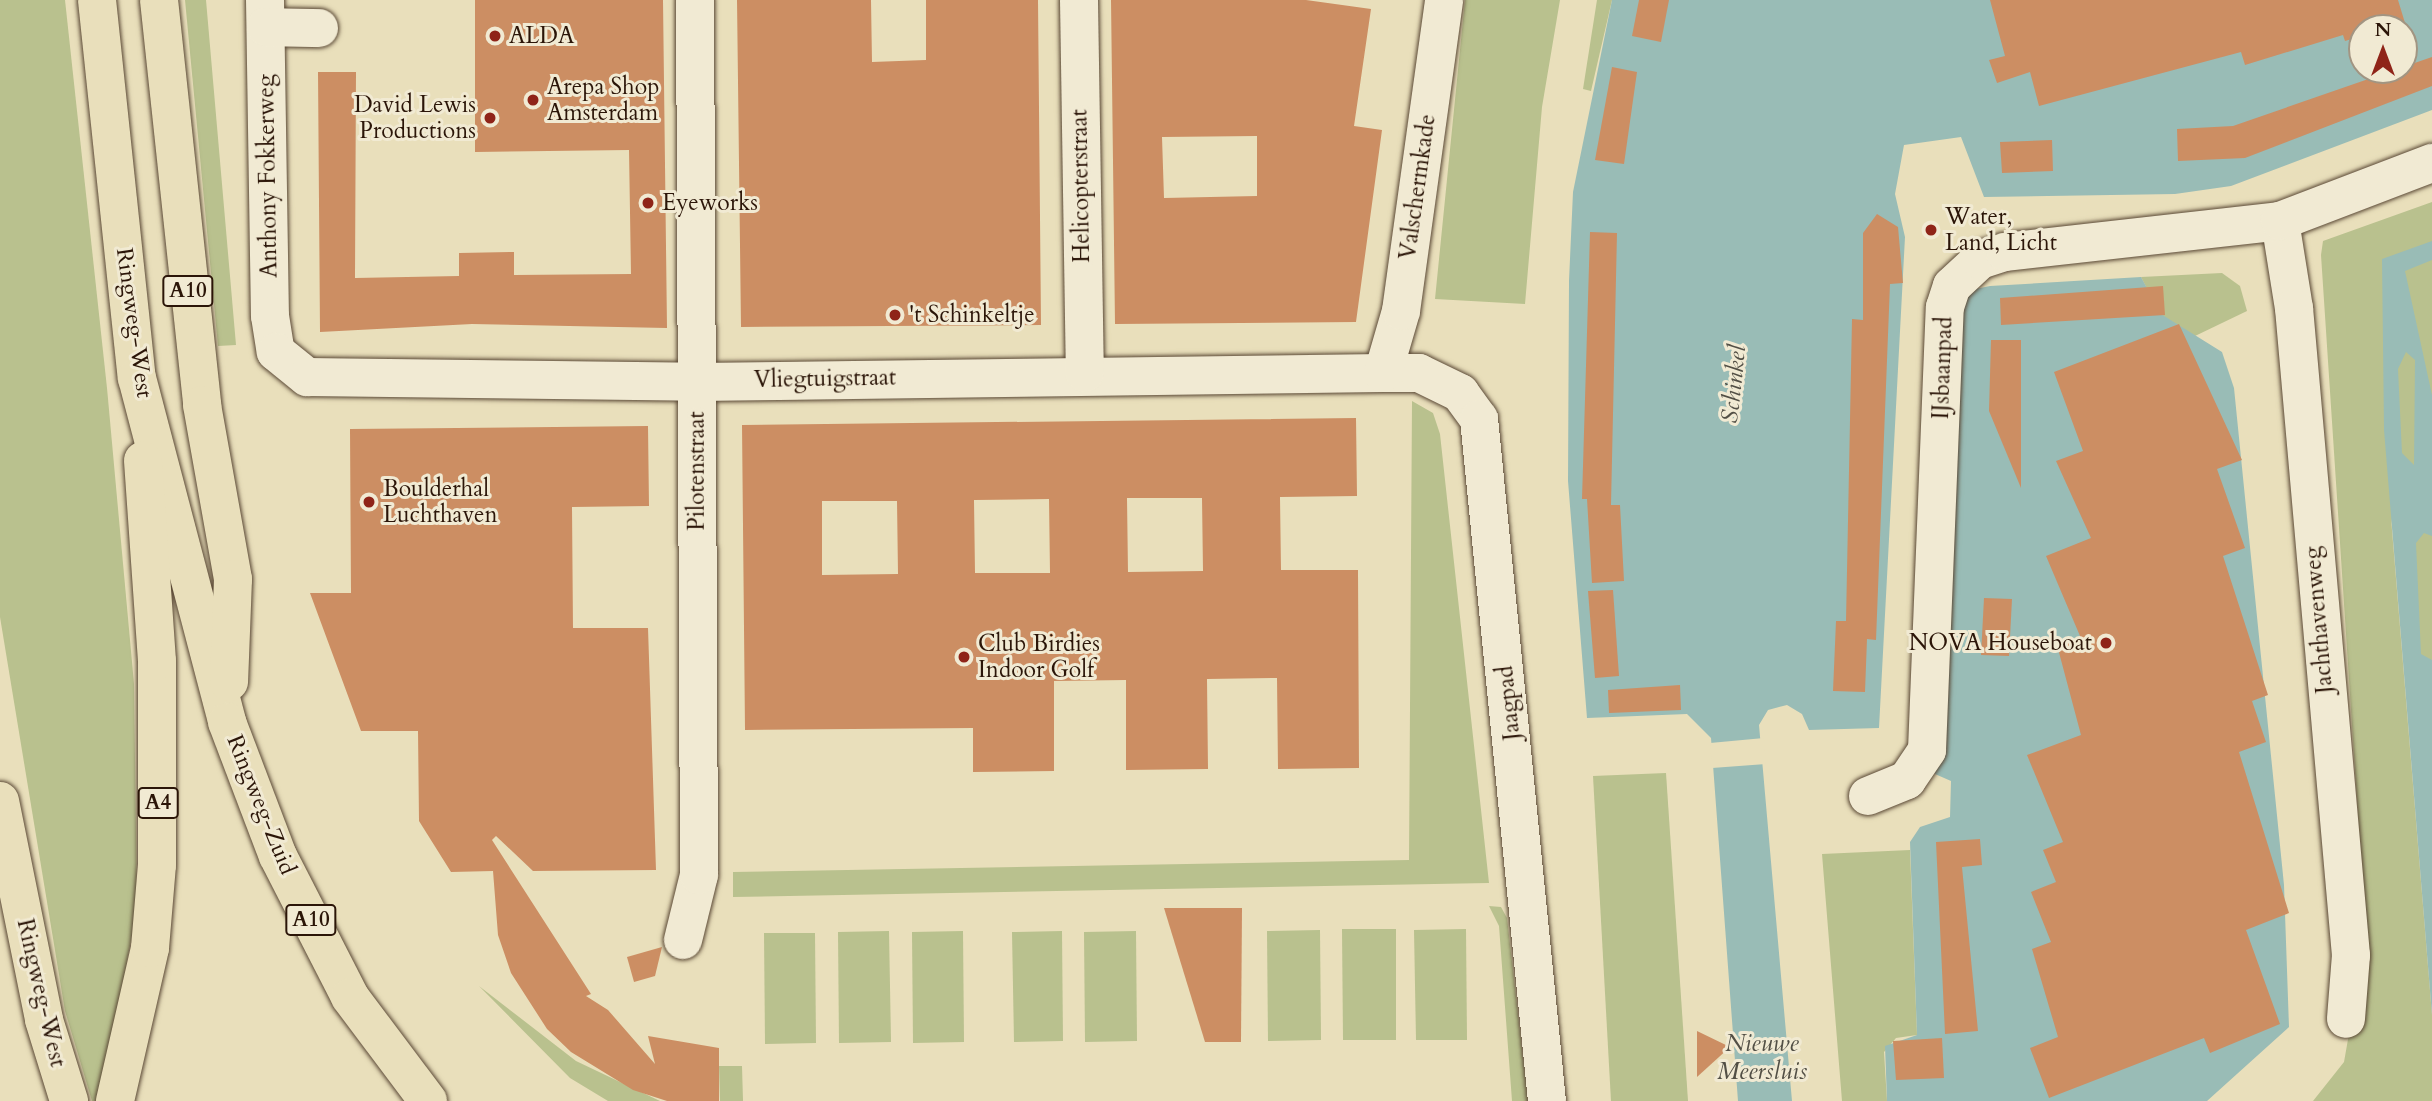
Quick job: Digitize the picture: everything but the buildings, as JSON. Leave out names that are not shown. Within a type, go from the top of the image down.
[{"type":"highway","name":"Ringweg-West","points":[[97,0],[137,378],[227,722]]},
{"type":"highway","name":"A10","points":[[159,0],[202,405],[233,579],[227,722]]},
{"type":"highway","name":"A4","points":[[115,1101],[137,1016],[150,948],[159,775],[137,378]]},
{"type":"highway","name":"Ringweg-Zuid","points":[[227,722],[278,856],[350,997],[428,1101]]},
{"type":"highway","name":"Ringweg-West","points":[[1,823],[44,1020],[69,1101]]},
{"type":"street","name":"Pilotenstraat","points":[[683,940],[699,875],[695,0]]},
{"type":"street","name":"Helicopterstraat","points":[[1079,0],[1085,373]]},
{"type":"street","name":"Valschermkade","points":[[1383,373],[1401,312],[1444,0]]},
{"type":"street","points":[[265,13],[319,27]]},
{"type":"street","name":"Anthony Fokkerweg","points":[[265,13],[276,352]]},
{"type":"street","name":"IJsbaanpad","points":[[1868,796],[1907,780],[1927,750],[1945,307],[1952,286],[1980,260],[2005,252],[2280,221],[2432,163]]},
{"type":"street","name":"Jachthavenweg","points":[[2280,221],[2294,308],[2351,955],[2346,1019]]},
{"type":"street","name":"Vliegtuigstraat","points":[[276,352],[307,377],[697,382],[1085,373],[1383,373]]},
{"type":"street","name":"Jaagpad","points":[[1383,373],[1419,373],[1460,393],[1479,419],[1547,1101]]},
{"type":"green space","points":[[0,0],[65,0],[107,388],[134,684],[137,908],[101,1101],[92,1101],[65,1011],[0,617]]},
{"type":"green space","points":[[185,0],[206,0],[236,345],[218,346]]},
{"type":"green space","points":[[1465,0],[1560,0],[1542,107],[1525,304],[1435,299]]},
{"type":"green space","points":[[1597,0],[1612,0],[1591,91],[1583,89]]},
{"type":"green space","points":[[2432,202],[2432,770],[2391,518],[2432,1015],[2432,1101],[2313,1101],[2344,1062],[2366,937],[2321,255],[2323,241]]},
{"type":"green space","points":[[2222,273],[2240,286],[2247,311],[2195,336],[2160,314],[2141,277]]},
{"type":"green space","points":[[1412,401],[1433,413],[1440,434],[1489,883],[733,897],[733,872],[1409,860]]},
{"type":"green space","points":[[1666,773],[1688,1101],[1611,1101],[1593,776]]},
{"type":"green space","points":[[1910,850],[1917,1035],[1896,1038],[1884,1052],[1887,1101],[1842,1101],[1822,854]]},
{"type":"green space","points":[[1489,906],[1501,907],[1507,918],[1528,1101],[1512,1101],[1499,926]]},
{"type":"green space","points":[[1342,929],[1396,929],[1396,1040],[1343,1040]]},
{"type":"green space","points":[[1466,929],[1467,1040],[1416,1040],[1414,930]]},
{"type":"green space","points":[[1320,930],[1321,1040],[1268,1041],[1267,931]]},
{"type":"green space","points":[[889,931],[891,1042],[839,1043],[838,932]]},
{"type":"green space","points":[[963,931],[964,1042],[913,1043],[912,932]]},
{"type":"green space","points":[[1062,931],[1063,1041],[1014,1042],[1012,932]]},
{"type":"green space","points":[[1136,931],[1137,1041],[1085,1042],[1084,932]]},
{"type":"green space","points":[[764,933],[815,933],[816,1043],[765,1044]]},
{"type":"green space","points":[[479,986],[576,1061],[660,1101],[608,1101],[570,1078]]},
{"type":"green space","points":[[719,1066],[742,1066],[743,1101],[720,1101]]},
{"type":"water","points":[[1612,0],[2432,0],[2432,110],[2231,186],[2175,194],[1984,197],[1961,137],[1904,145],[1895,194],[1905,237],[1879,728],[1809,730],[1802,714],[1787,705],[1768,710],[1759,725],[1792,1101],[1738,1101],[1711,738],[1687,714],[1587,718],[1568,481],[1569,281],[1573,192]]},
{"type":"water","points":[[2432,241],[2432,260],[2405,271],[2432,395],[2432,536],[2424,533],[2416,543],[2421,654],[2432,660],[2432,1015],[2384,430],[2382,259]],"holes":[[[2406,352],[2415,360],[2414,465],[2402,453],[2398,369]]]},
{"type":"water","points":[[2141,277],[2161,314],[2222,352],[2234,388],[2284,885],[2289,1027],[2207,1101],[1887,1101],[1885,1046],[1917,1035],[1910,842],[1920,827],[1950,817],[1951,781],[1935,774],[1960,304],[1971,290],[1990,286]]},
{"type":"pier","points":[[1764,738],[1766,764],[1712,768],[1710,743]]},
{"type":"place","name":"ALDA","points":[[495,36]]},
{"type":"place","name":"Arepa Shop Amsterdam","points":[[533,100]]},
{"type":"place","name":"David Lewis Productions","points":[[490,118]]},
{"type":"place","name":"Eyeworks","points":[[648,203]]},
{"type":"place","name":"Water, Land, Licht","points":[[1931,230]]},
{"type":"place","name":"'t Schinkeltje","points":[[895,315]]},
{"type":"place","name":"Boulderhal Luchthaven","points":[[369,502]]},
{"type":"place","name":"NOVA Houseboat","points":[[2106,643]]},
{"type":"place","name":"Club Birdies Indoor Golf","points":[[964,657]]},
{"type":"water label","name":"Schinkel","points":[[1734,384]]},
{"type":"water label","name":"Nieuwe Meersluis","points":[[1762,1058]]}]
